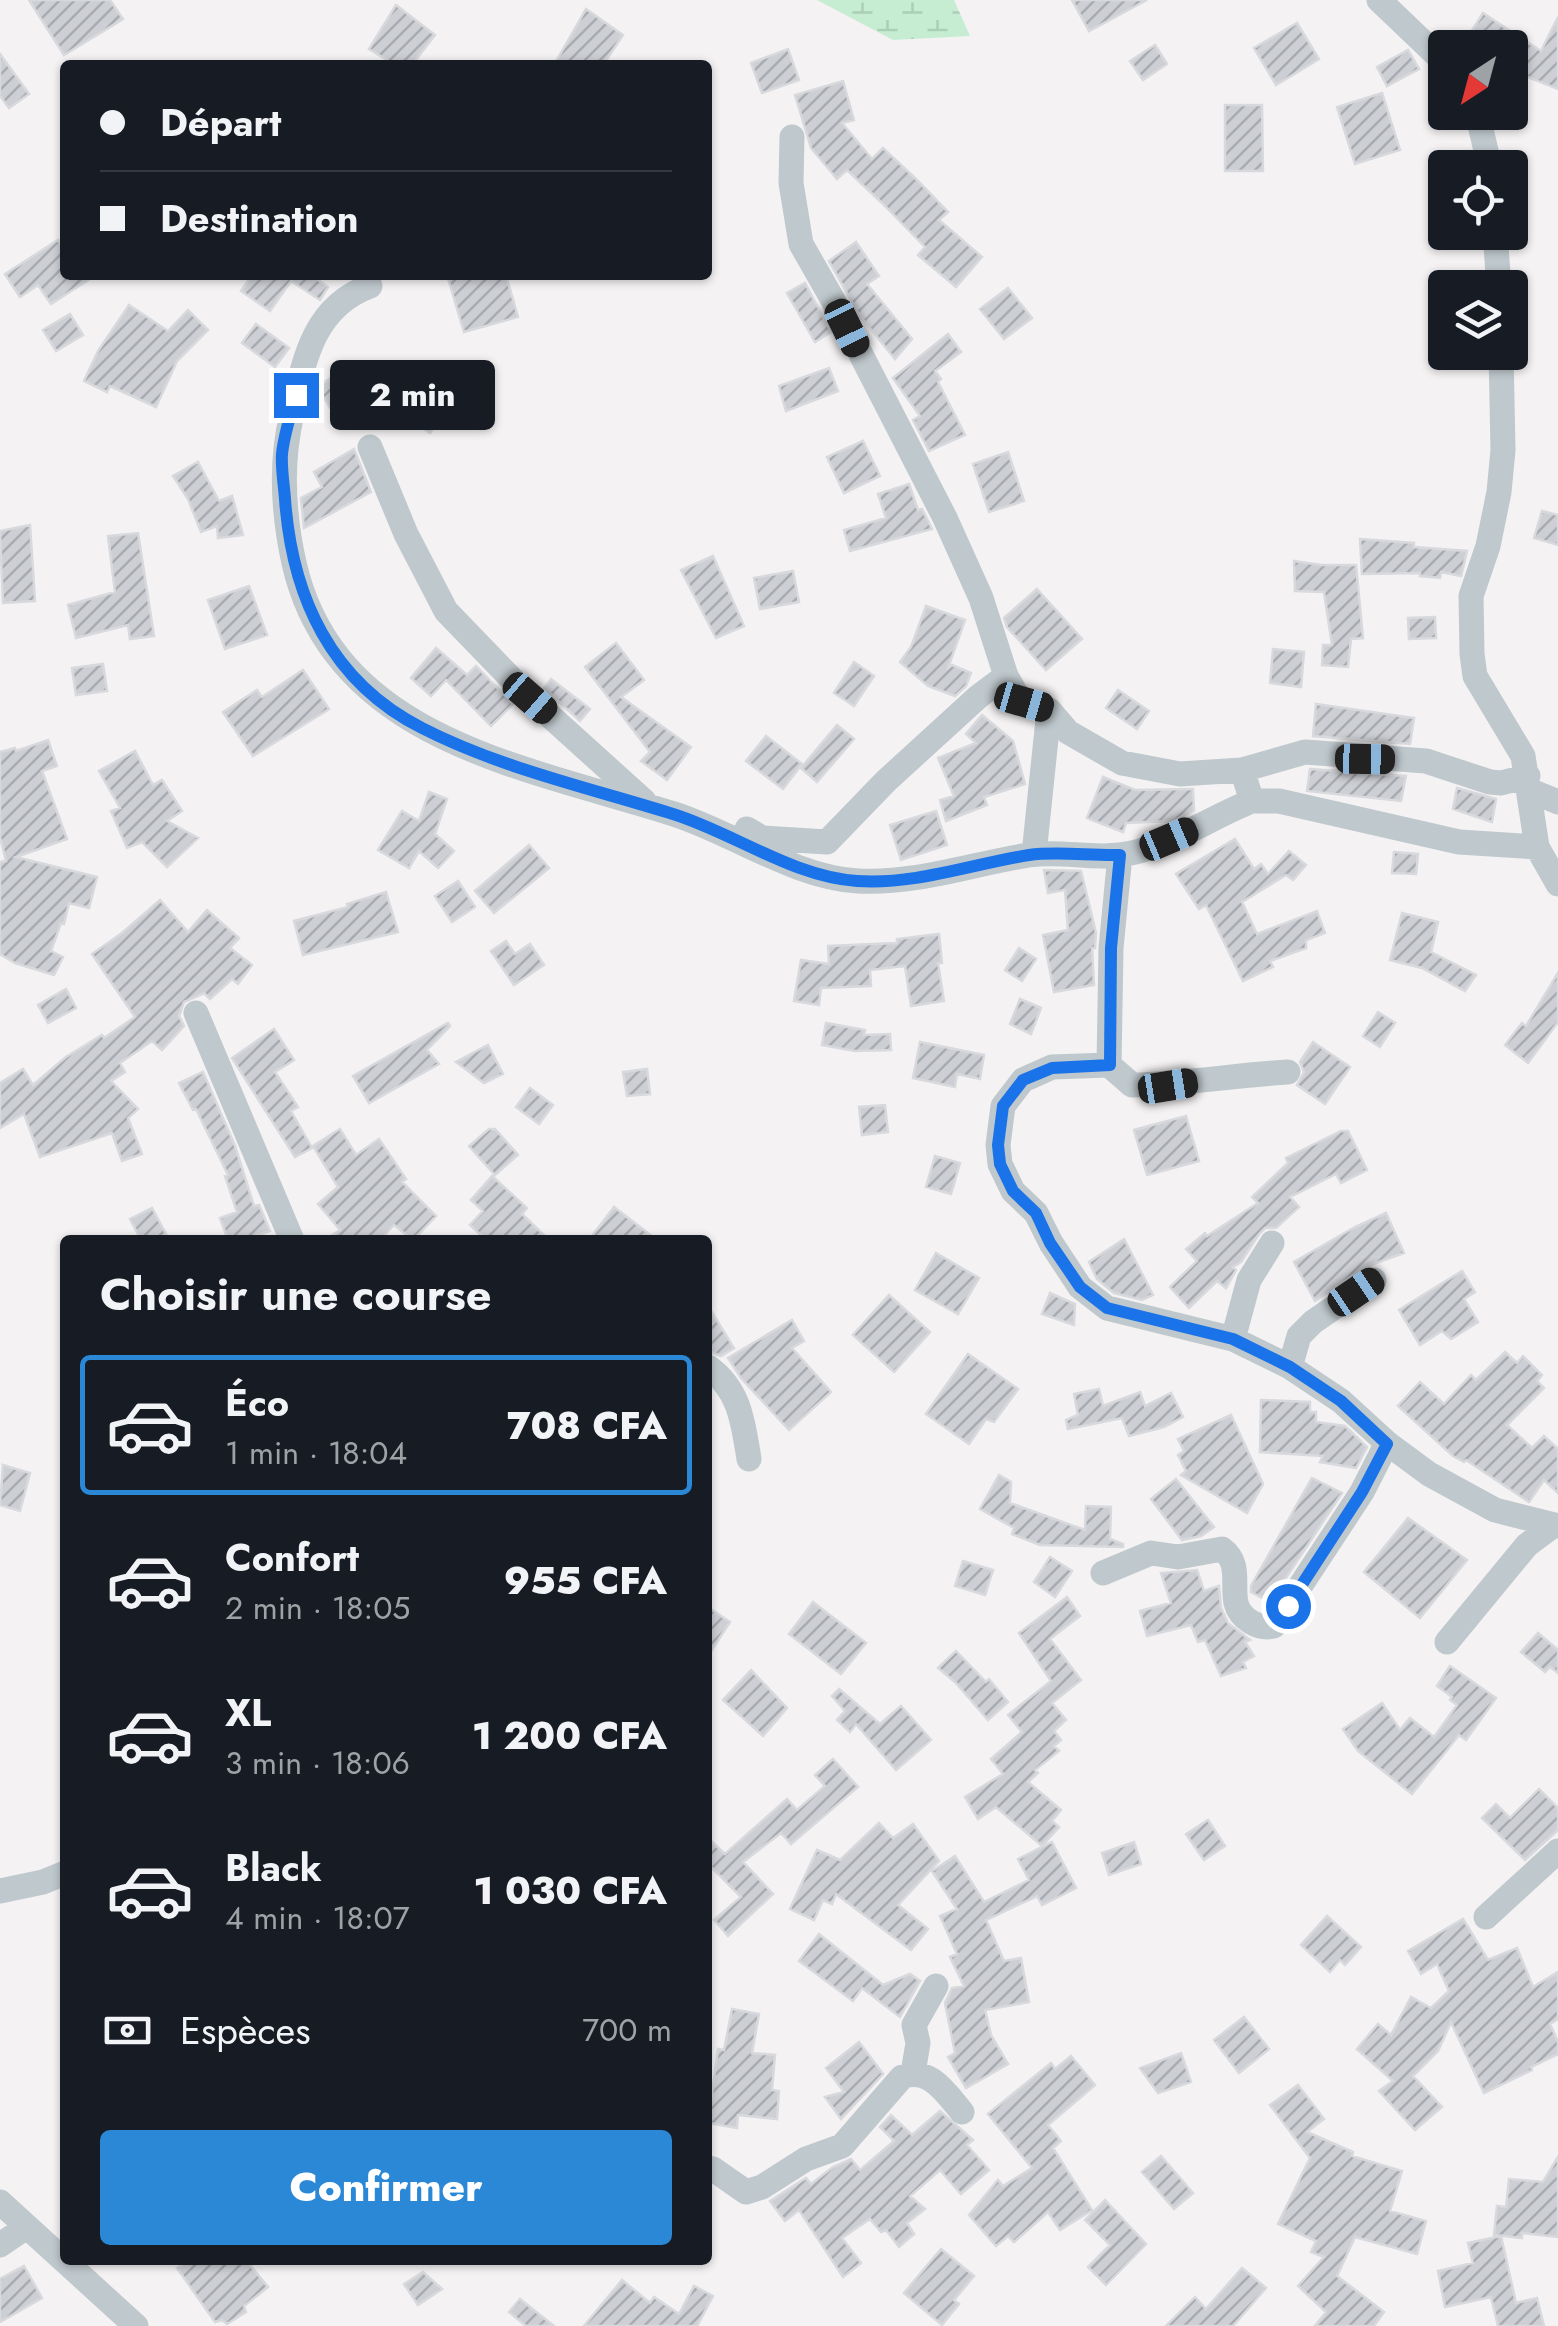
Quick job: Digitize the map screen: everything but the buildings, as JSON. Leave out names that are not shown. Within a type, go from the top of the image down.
[{"type":"street","points":[[1379,0],[1428,47]]},
{"type":"street","points":[[792,137],[791,183],[800,244],[945,518],[981,598],[1006,676],[1024,702],[1049,710],[1068,732],[1122,763],[1180,774],[1242,770],[1304,752],[1426,761],[1490,782],[1528,783],[1558,802]]},
{"type":"street","points":[[370,286],[350,294],[326,316],[302,365],[282,454],[288,535],[311,616],[341,664],[378,698],[419,727],[504,761],[678,816],[822,875],[852,881],[888,882],[1034,854],[1120,855],[1162,842],[1252,801],[1279,801],[1459,842],[1537,848]]},
{"type":"street","points":[[1501,370],[1502,464],[1488,546],[1471,596],[1474,676],[1519,747],[1537,848],[1558,884]]},
{"type":"street","points":[[370,447],[406,534],[446,611],[530,698],[652,808]]},
{"type":"street","points":[[822,875],[827,842],[886,781],[1006,676]]},
{"type":"street","points":[[1034,854],[1049,710]]},
{"type":"street","points":[[1242,770],[1252,801]]},
{"type":"street","points":[[678,816],[745,828],[762,838],[827,842]]},
{"type":"street","points":[[1110,1065],[1111,948],[1120,855]]},
{"type":"street","points":[[196,1013],[290,1235]]},
{"type":"street","points":[[1288,1072],[1225,1076],[1168,1086],[1132,1085],[1110,1065],[1052,1068],[1023,1080],[1003,1106],[1000,1164],[1013,1191],[1036,1213],[1050,1243],[1080,1287],[1107,1308],[1233,1339],[1290,1367],[1341,1401],[1387,1444],[1429,1474],[1495,1510],[1556,1526]]},
{"type":"street","points":[[1233,1339],[1249,1280],[1272,1243]]},
{"type":"street","points":[[1290,1367],[1300,1336],[1313,1322],[1374,1280]]},
{"type":"street","points":[[712,1370],[736,1397],[749,1459]]},
{"type":"street","points":[[1104,1573],[1150,1553],[1194,1556],[1222,1549],[1228,1552],[1234,1568],[1236,1605],[1258,1626],[1274,1626],[1362,1492],[1387,1444]]},
{"type":"street","points":[[1447,1642],[1527,1545],[1556,1526]]},
{"type":"street","points":[[1486,1917],[1558,1851]]},
{"type":"street","points":[[0,1891],[60,1875]]},
{"type":"street","points":[[913,2073],[918,2043],[914,2025],[936,1986]]},
{"type":"street","points":[[712,2168],[746,2192],[762,2187],[806,2159],[842,2146],[902,2078],[913,2073],[933,2081],[962,2112]]},
{"type":"street","points":[[0,2202],[60,2258]]},
{"type":"street","points":[[0,2245],[26,2228]]},
{"type":"street","points":[[68,2265],[136,2326]]},
{"type":"green space","points":[[817,0],[954,0],[970,36],[893,40]]},
{"type":"route","points":[[296,395],[282,454],[288,535],[311,616],[341,664],[378,698],[419,727],[496,759],[678,816],[822,875],[852,881],[920,878],[1034,854],[1120,855],[1111,948],[1110,1065],[1052,1068],[1023,1080],[1003,1106],[1000,1164],[1013,1191],[1036,1213],[1050,1243],[1080,1287],[1107,1308],[1233,1339],[1290,1367],[1341,1401],[1387,1444],[1362,1492],[1288,1606]]}]
